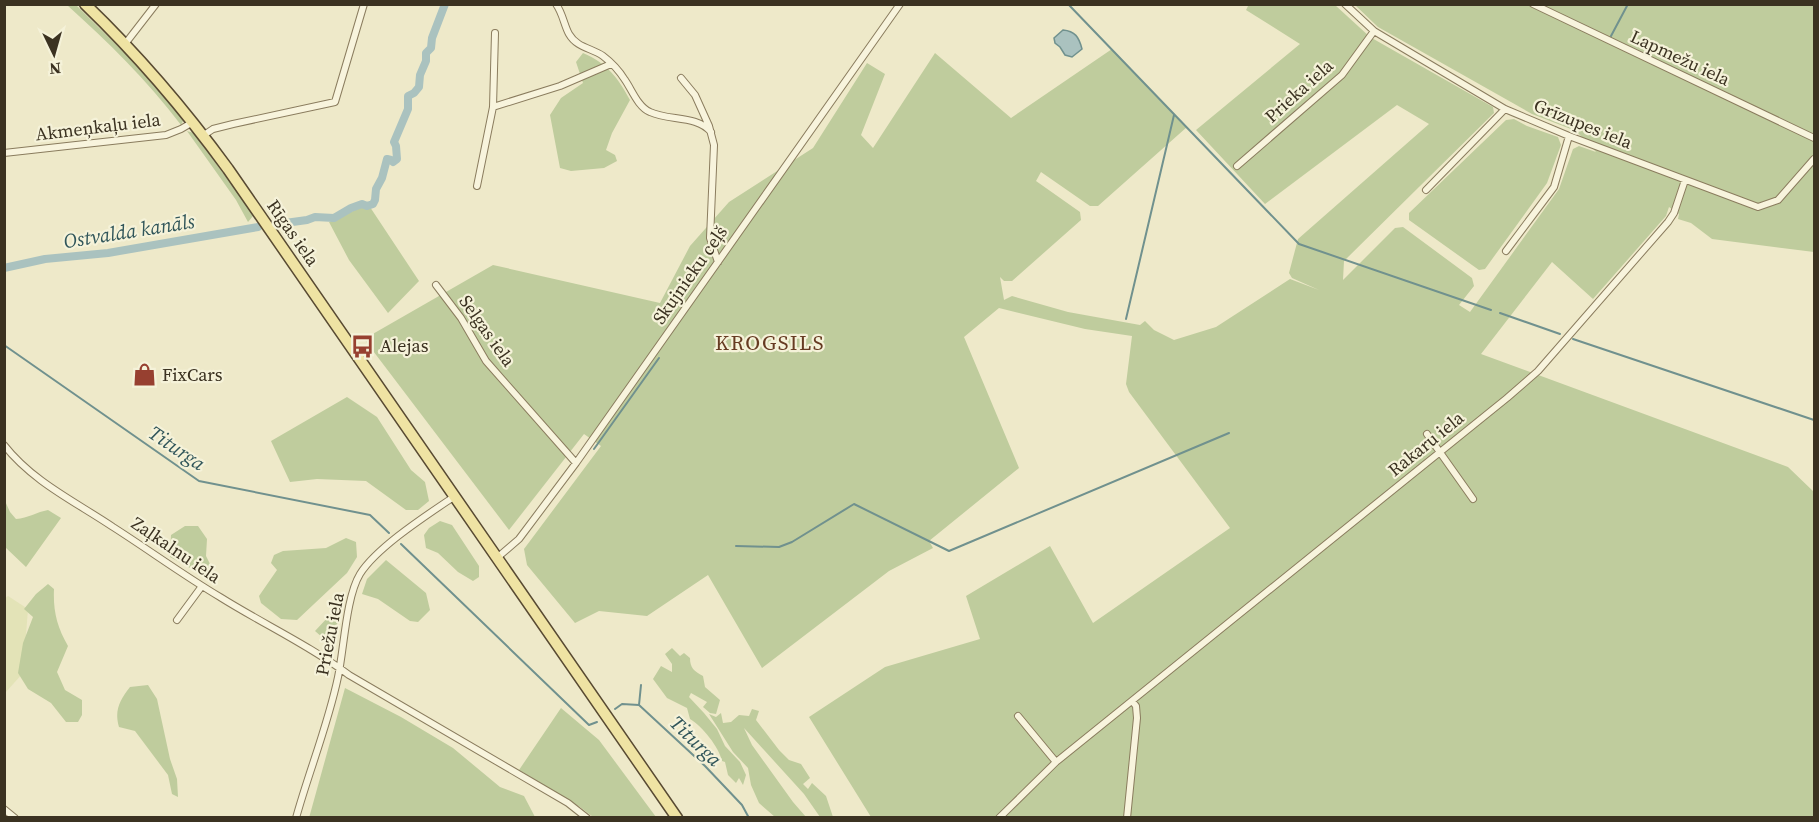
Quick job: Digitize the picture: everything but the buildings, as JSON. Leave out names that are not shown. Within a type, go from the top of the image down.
[{"type":"main road","name":"Rīgas iela","points":[[85,4],[125,44],[204,135],[677,818]]},
{"type":"street","points":[[125,44],[156,4]]},
{"type":"street","points":[[204,135],[213,129],[233,123],[335,102],[364,4]]},
{"type":"street","points":[[556,4],[562,13],[569,34],[579,46],[602,55],[625,79],[635,98],[649,112],[687,120],[706,127],[711,132]]},
{"type":"street","name":"Skujnieku ceļš","points":[[498,557],[519,539],[576,463],[900,4]]},
{"type":"street","name":"Grīzupes iela","points":[[1345,4],[1374,31],[1505,108],[1569,136],[1758,207],[1778,200],[1815,159]]},
{"type":"street","name":"Lapmežu iela","points":[[1533,4],[1815,138]]},
{"type":"street","name":"Prieka iela","points":[[1237,166],[1342,75],[1374,31]]},
{"type":"street","points":[[477,186],[493,107],[495,33]]},
{"type":"street","points":[[493,107],[560,86],[610,64]]},
{"type":"street","points":[[681,78],[695,95],[711,132],[714,145],[710,238],[718,262]]},
{"type":"street","points":[[1426,189],[1505,108]]},
{"type":"street","name":"Akmeņkaļu iela","points":[[4,153],[166,135],[193,122]]},
{"type":"street","points":[[1506,251],[1554,187],[1569,136]]},
{"type":"street","name":"Rakaru iela","points":[[999,818],[1056,762],[1538,371],[1668,222],[1674,213],[1685,180]]},
{"type":"street","name":"Selgas iela","points":[[436,285],[461,318],[486,361],[576,463]]},
{"type":"street","points":[[1427,434],[1473,499]]},
{"type":"street","name":"Zaļkalnu iela","points":[[4,445],[10,453],[54,490],[201,586],[568,803],[587,818]]},
{"type":"street","points":[[4,458],[10,453]]},
{"type":"street","name":"Priežu iela","points":[[296,818],[328,717],[353,589],[360,574],[372,558],[455,496]]},
{"type":"street","points":[[177,621],[201,586]]},
{"type":"street","points":[[1126,818],[1137,718],[1136,706],[1132,701]]},
{"type":"street","points":[[1018,716],[1056,762]]},
{"type":"street","points":[[4,808],[15,818]]},
{"type":"green space","points":[[1249,4],[1335,5],[1370,37],[1493,107],[1494,113],[1344,261],[1343,280],[1395,228],[1403,227],[1472,278],[1474,286],[1459,305],[1470,312],[1559,189],[1573,149],[1579,146],[1596,152],[1576,131],[1532,114],[1378,27],[1355,5],[1814,5],[1814,252],[1712,239],[1691,223],[1678,219],[1679,214],[1669,207],[1666,216],[1593,299],[1552,262],[1481,354],[1788,467],[1814,492],[1814,817],[871,817],[809,717],[885,667],[980,639],[966,596],[1050,546],[1093,623],[1230,528],[1129,392],[1126,384],[1132,336],[1085,329],[999,308],[964,337],[1019,468],[929,541],[933,548],[889,571],[762,668],[708,575],[647,616],[599,611],[575,623],[527,565],[524,549],[601,446],[584,434],[509,530],[364,339],[493,265],[660,303],[690,246],[729,202],[813,148],[867,63],[885,74],[861,135],[873,148],[935,53],[1011,118],[1112,49],[1187,127],[1098,206],[1090,206],[1041,172],[1036,181],[1080,212],[1081,220],[1012,281],[1004,281],[1000,277],[1004,300],[1012,296],[1068,312],[1140,325],[1145,321],[1154,330],[1174,340],[1216,327],[1290,279],[1319,290],[1292,278],[1289,273],[1298,239],[1429,124],[1397,105],[1265,204],[1196,130],[1300,44],[1246,10]]},
{"type":"green space","points":[[67,5],[76,5],[139,67],[182,115],[181,125],[127,62]]},
{"type":"green space","points":[[583,53],[599,61],[611,72],[630,100],[612,133],[606,150],[615,155],[617,161],[604,168],[571,171],[560,168],[550,115],[561,98],[583,83],[576,62]]},
{"type":"green space","points":[[1514,119],[1558,137],[1561,145],[1547,183],[1485,269],[1479,270],[1409,220],[1409,213],[1506,120]]},
{"type":"green space","points":[[187,131],[194,133],[253,214],[248,222],[236,200]]},
{"type":"green space","points":[[368,204],[419,281],[388,313],[349,260],[329,222]]},
{"type":"green space","points":[[347,397],[377,417],[411,470],[425,482],[429,501],[418,510],[406,510],[366,481],[317,479],[290,482],[271,441]]},
{"type":"green space","points":[[5,501],[16,519],[48,510],[61,518],[26,567],[5,547]]},
{"type":"green space","points":[[440,521],[452,525],[479,566],[479,577],[473,581],[458,572],[438,553],[426,548],[424,535],[429,528]]},
{"type":"green space","points":[[185,526],[198,526],[207,539],[206,556],[216,576],[212,580],[170,557],[171,535]]},
{"type":"green space","points":[[346,538],[356,542],[357,557],[347,573],[297,620],[281,619],[261,603],[259,596],[277,570],[271,563],[274,555],[283,551],[326,548]]},
{"type":"green space","points":[[386,560],[426,593],[430,610],[418,622],[410,621],[378,599],[362,594],[367,579]]},
{"type":"green space","points":[[48,584],[54,589],[56,619],[68,646],[57,672],[65,690],[82,700],[82,715],[78,722],[66,722],[51,703],[28,689],[18,673],[23,643],[33,617],[24,609]]},
{"type":"green space","points":[[8,596],[28,609],[23,673],[5,693],[4,599]]},
{"type":"green space","points":[[344,600],[334,636],[323,638],[315,631]]},
{"type":"green space","points":[[672,648],[680,656],[684,653],[690,658],[693,669],[703,676],[705,687],[720,700],[716,714],[710,713],[703,707],[707,702],[691,693],[689,697],[717,729],[725,746],[740,762],[746,775],[743,785],[739,778],[736,783],[728,775],[725,762],[722,761],[714,743],[690,719],[687,708],[667,698],[653,679],[661,666],[672,672],[672,664],[665,654]]},
{"type":"green space","points":[[148,685],[157,699],[170,759],[177,779],[178,797],[172,794],[168,775],[135,731],[119,727],[118,710],[126,692],[130,687]]},
{"type":"green space","points":[[345,688],[401,717],[453,748],[500,787],[524,796],[535,817],[309,818]]},
{"type":"green space","points":[[561,708],[599,740],[656,817],[593,817],[519,770]]},
{"type":"green space","points":[[752,709],[759,711],[756,720],[779,750],[789,760],[801,764],[810,778],[803,784],[808,789],[812,783],[826,796],[833,817],[820,817],[804,794],[744,728],[752,745],[806,817],[775,817],[759,803],[751,785],[748,768],[733,752],[709,714],[716,717],[721,713],[723,723],[731,722],[739,715],[749,716]]},
{"type":"water","points":[[1063,30],[1073,33],[1081,45],[1082,49],[1072,57],[1065,55],[1055,43],[1054,38]]},
{"type":"waterway","name":"Ostvalda kanāls","points":[[278,224],[315,217],[334,218],[362,204],[367,206],[373,204],[387,159],[393,162],[397,159],[394,142],[408,109],[408,96],[419,87],[426,53],[431,48],[432,38],[445,4]]},
{"type":"waterway","points":[[1068,4],[1299,244],[1491,310]]},
{"type":"waterway","points":[[1611,36],[1628,4]]},
{"type":"waterway","points":[[1126,319],[1174,115]]},
{"type":"waterway","name":"Ostvalda kanāls","points":[[4,268],[45,259],[108,253],[258,227]]},
{"type":"waterway","points":[[1500,313],[1560,334]]},
{"type":"waterway","points":[[1573,339],[1814,420]]},
{"type":"waterway","name":"Titurga","points":[[4,345],[199,481],[370,515],[389,533]]},
{"type":"waterway","points":[[594,449],[659,358]]},
{"type":"waterway","points":[[736,546],[779,547],[792,542],[854,504],[949,551],[1229,433]]},
{"type":"waterway","name":"Titurga","points":[[401,544],[589,725],[597,722]]},
{"type":"waterway","points":[[639,705],[641,685]]},
{"type":"waterway","name":"Titurga","points":[[615,709],[622,704],[639,705],[705,766],[742,805],[749,818]]},
{"type":"place","name":"Alejas","points":[[362,346]]},
{"type":"place","name":"FixCars","points":[[144,375]]},
{"type":"district","name":"KROGSILS","points":[[770,343]]}]
